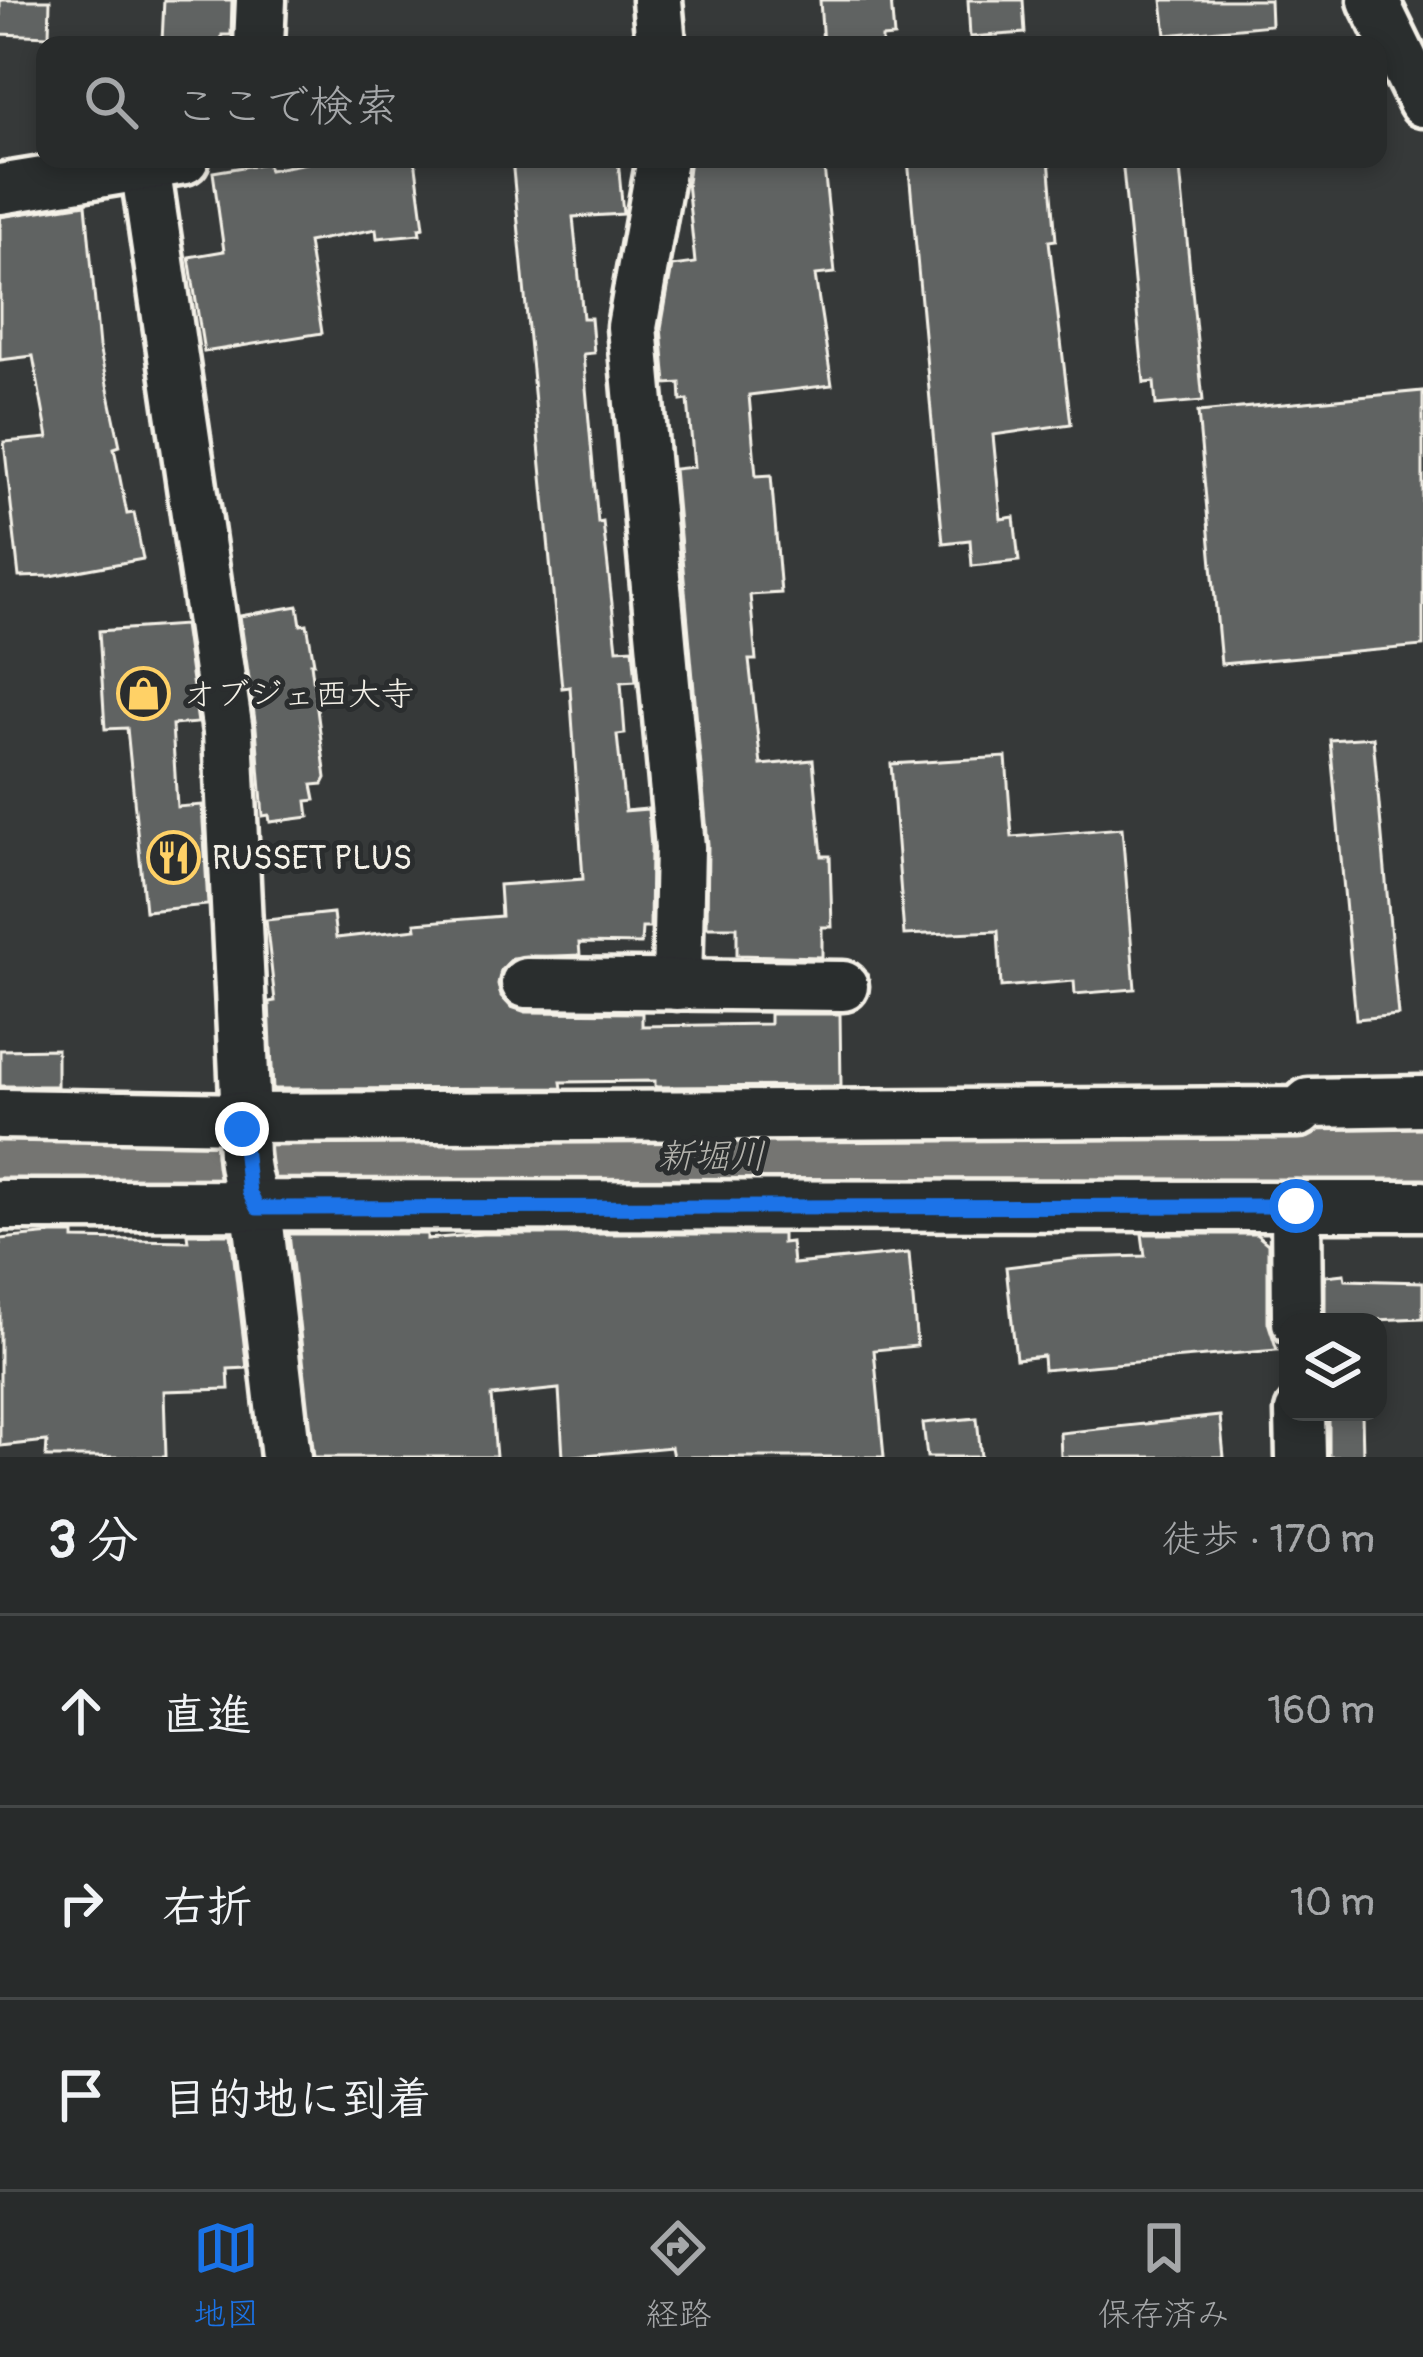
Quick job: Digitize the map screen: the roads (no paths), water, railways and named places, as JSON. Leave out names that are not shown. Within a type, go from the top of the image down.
[{"type":"street","points":[[259,36],[261,0]]},
{"type":"street","points":[[657,0],[660,36]]},
{"type":"street","points":[[1395,28],[1423,102]]},
{"type":"street","points":[[0,189],[132,168]]},
{"type":"street","points":[[165,168],[227,732],[244,1124],[286,1457]]},
{"type":"street","points":[[660,168],[632,327],[680,847],[677,985]]},
{"type":"street","points":[[526,983],[843,986]]},
{"type":"street","points":[[0,1114],[244,1124],[1299,1112],[1309,1103],[1423,1101]]},
{"type":"street","points":[[0,1205],[253,1200],[1423,1206]]},
{"type":"street","points":[[1296,1206],[1297,1313]]},
{"type":"street","points":[[1300,1421],[1301,1457]]},
{"type":"waterway","name":"新堀川","points":[[0,1160],[1423,1152]]},
{"type":"waterway","points":[[270,1160],[273,1184]]},
{"type":"place","name":"オブジェ西大寺","points":[[144,694]]},
{"type":"place","name":"RUSSET PLUS","points":[[173,858]]}]
